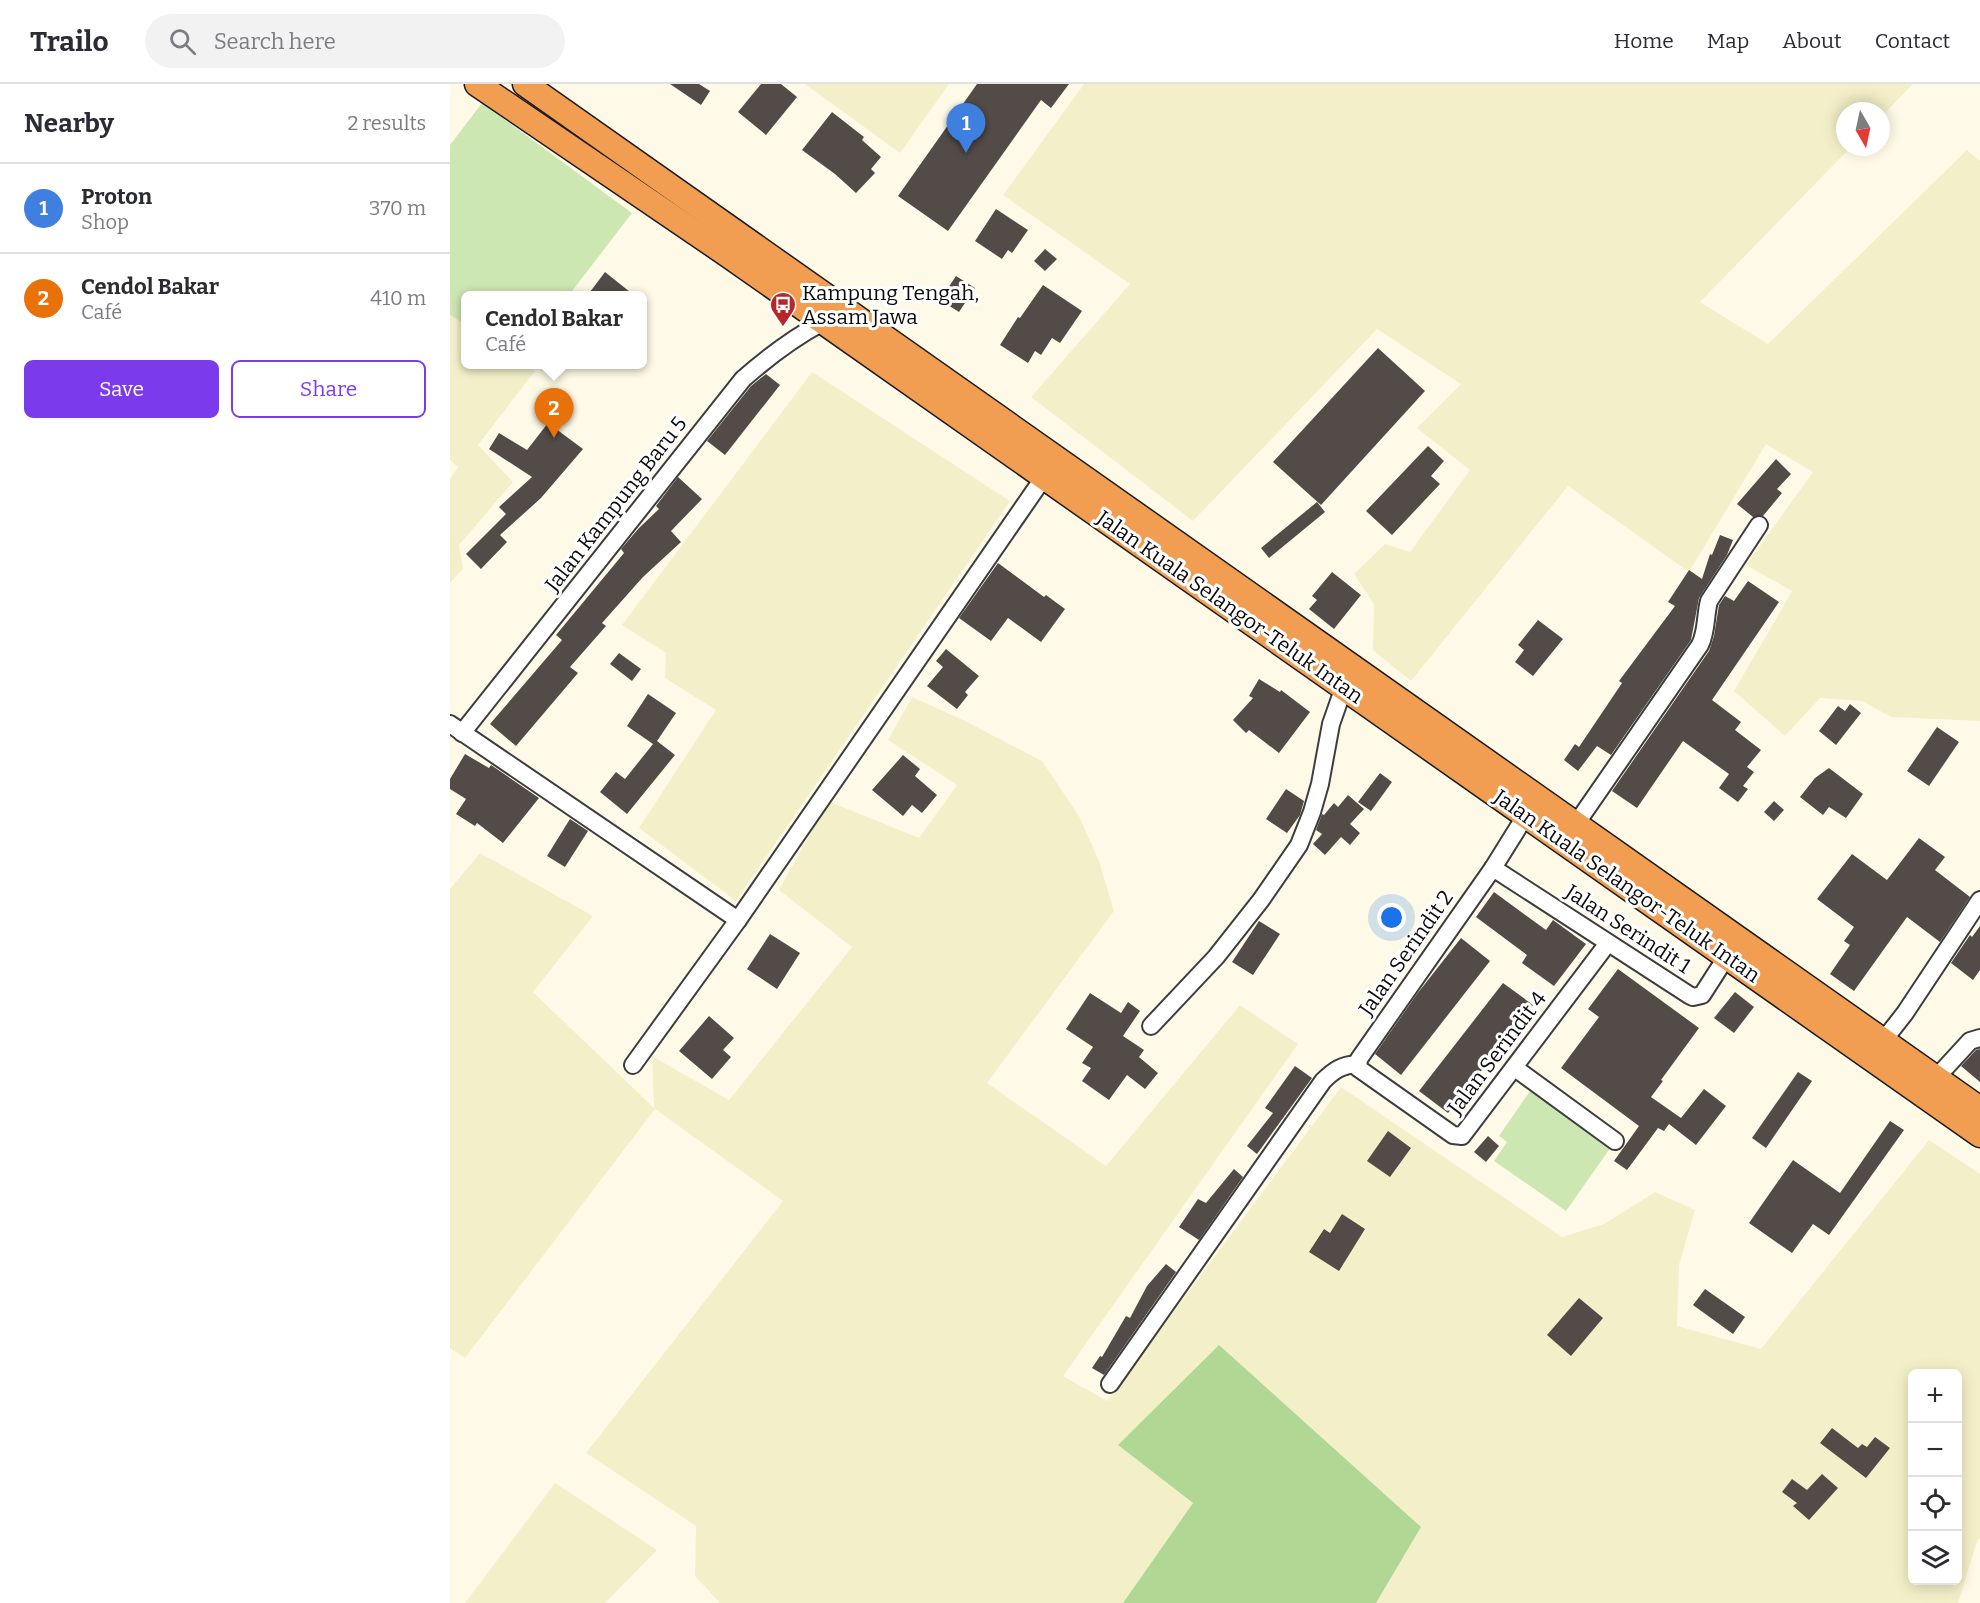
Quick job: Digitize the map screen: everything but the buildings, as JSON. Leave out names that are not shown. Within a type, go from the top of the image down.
[{"type":"highway","name":"Jalan Kuala Selangor-Teluk Intan","points":[[477,84],[728,255],[1980,1134]]},
{"type":"highway","name":"Jalan Kuala Selangor-Teluk Intan","points":[[525,84],[1980,1109]]},
{"type":"street","name":"Jalan Kampung Baru 5","points":[[456,728],[743,379],[777,350],[823,322]]},
{"type":"street","points":[[633,1065],[738,920],[1044,477]]},
{"type":"street","points":[[1576,824],[1700,645],[1704,636],[1709,601],[1760,525]]},
{"type":"street","points":[[1152,1026],[1216,957],[1261,900],[1299,845],[1320,784],[1330,724],[1344,687]]},
{"type":"street","points":[[456,728],[738,920]]},
{"type":"street","name":"Jalan Serindit 2","points":[[1357,1064],[1493,868],[1526,815]]},
{"type":"street","name":"Jalan Serindit 1","points":[[1493,868],[1693,997],[1705,992],[1727,956]]},
{"type":"street","points":[[1883,1041],[1905,1013],[1980,900]]},
{"type":"street","name":"Jalan Serindit 4","points":[[1357,1064],[1361,1072],[1453,1135],[1462,1136],[1608,943]]},
{"type":"street","points":[[1936,1078],[1970,1041],[1980,1038]]},
{"type":"street","points":[[1110,1384],[1323,1081],[1333,1071],[1343,1066],[1357,1064]]},
{"type":"street","points":[[1515,1068],[1615,1140]]},
{"type":"shaded area","points":[[805,84],[949,84],[900,153]]},
{"type":"shaded area","points":[[1084,84],[1913,84],[1890,108],[1890,102],[1836,102],[1836,156],[1842,156],[1700,302],[1768,344],[1967,150],[1980,161],[1980,721],[1891,717],[1862,701],[1820,698],[1785,736],[1734,691],[1792,591],[1746,565],[1813,472],[1766,444],[1689,572],[1568,486],[1411,681],[1373,650],[1374,604],[1354,574],[1385,544],[1410,552],[1470,470],[1417,428],[1461,384],[1377,329],[1193,521],[1031,397],[1130,284],[1003,195]]},
{"type":"shaded area","points":[[450,315],[461,322],[461,369],[532,369],[535,371],[478,445],[513,482],[459,545],[463,569],[450,583],[450,479],[458,467],[450,460]]},
{"type":"shaded area","points":[[812,372],[1010,501],[736,901],[639,828],[716,710],[665,678],[666,653],[622,625]]},
{"type":"shaded area","points":[[912,697],[965,721],[1042,761],[1079,816],[1099,861],[1114,911],[987,1083],[1106,1166],[1240,1005],[1298,1044],[1063,1376],[1107,1401],[1341,1087],[1562,1237],[1604,1224],[1655,1192],[1695,1210],[1679,1265],[1677,1326],[1761,1349],[1929,1140],[1980,1174],[1980,1538],[1977,1541],[1958,1603],[1376,1603],[1421,1527],[1118,1445],[1193,1503],[1123,1603],[720,1603],[695,1576],[696,1526],[586,1453],[783,1201],[655,1109],[465,1358],[450,1348],[450,889],[480,853],[593,916],[533,992],[654,1108],[652,1056],[729,1100],[852,947],[779,890],[828,801],[919,838],[957,785],[888,740]]},
{"type":"shaded area","points":[[555,1483],[657,1550],[605,1603],[465,1603]]},
{"type":"green space","points":[[482,103],[632,213],[572,291],[461,291],[461,322],[450,315],[450,145]]},
{"type":"green space","points":[[1530,1091],[1611,1147],[1566,1211],[1494,1161],[1507,1142],[1499,1136]]},
{"type":"green space","points":[[1219,1345],[1421,1527],[1376,1603],[1123,1603],[1193,1503],[1118,1445]]},
{"type":"place","name":"Proton","points":[[966,153]]},
{"type":"place","name":"Kampung Tengah, Assam Jawa","points":[[783,328]]},
{"type":"place","name":"Cendol Bakar","points":[[554,438]]}]
